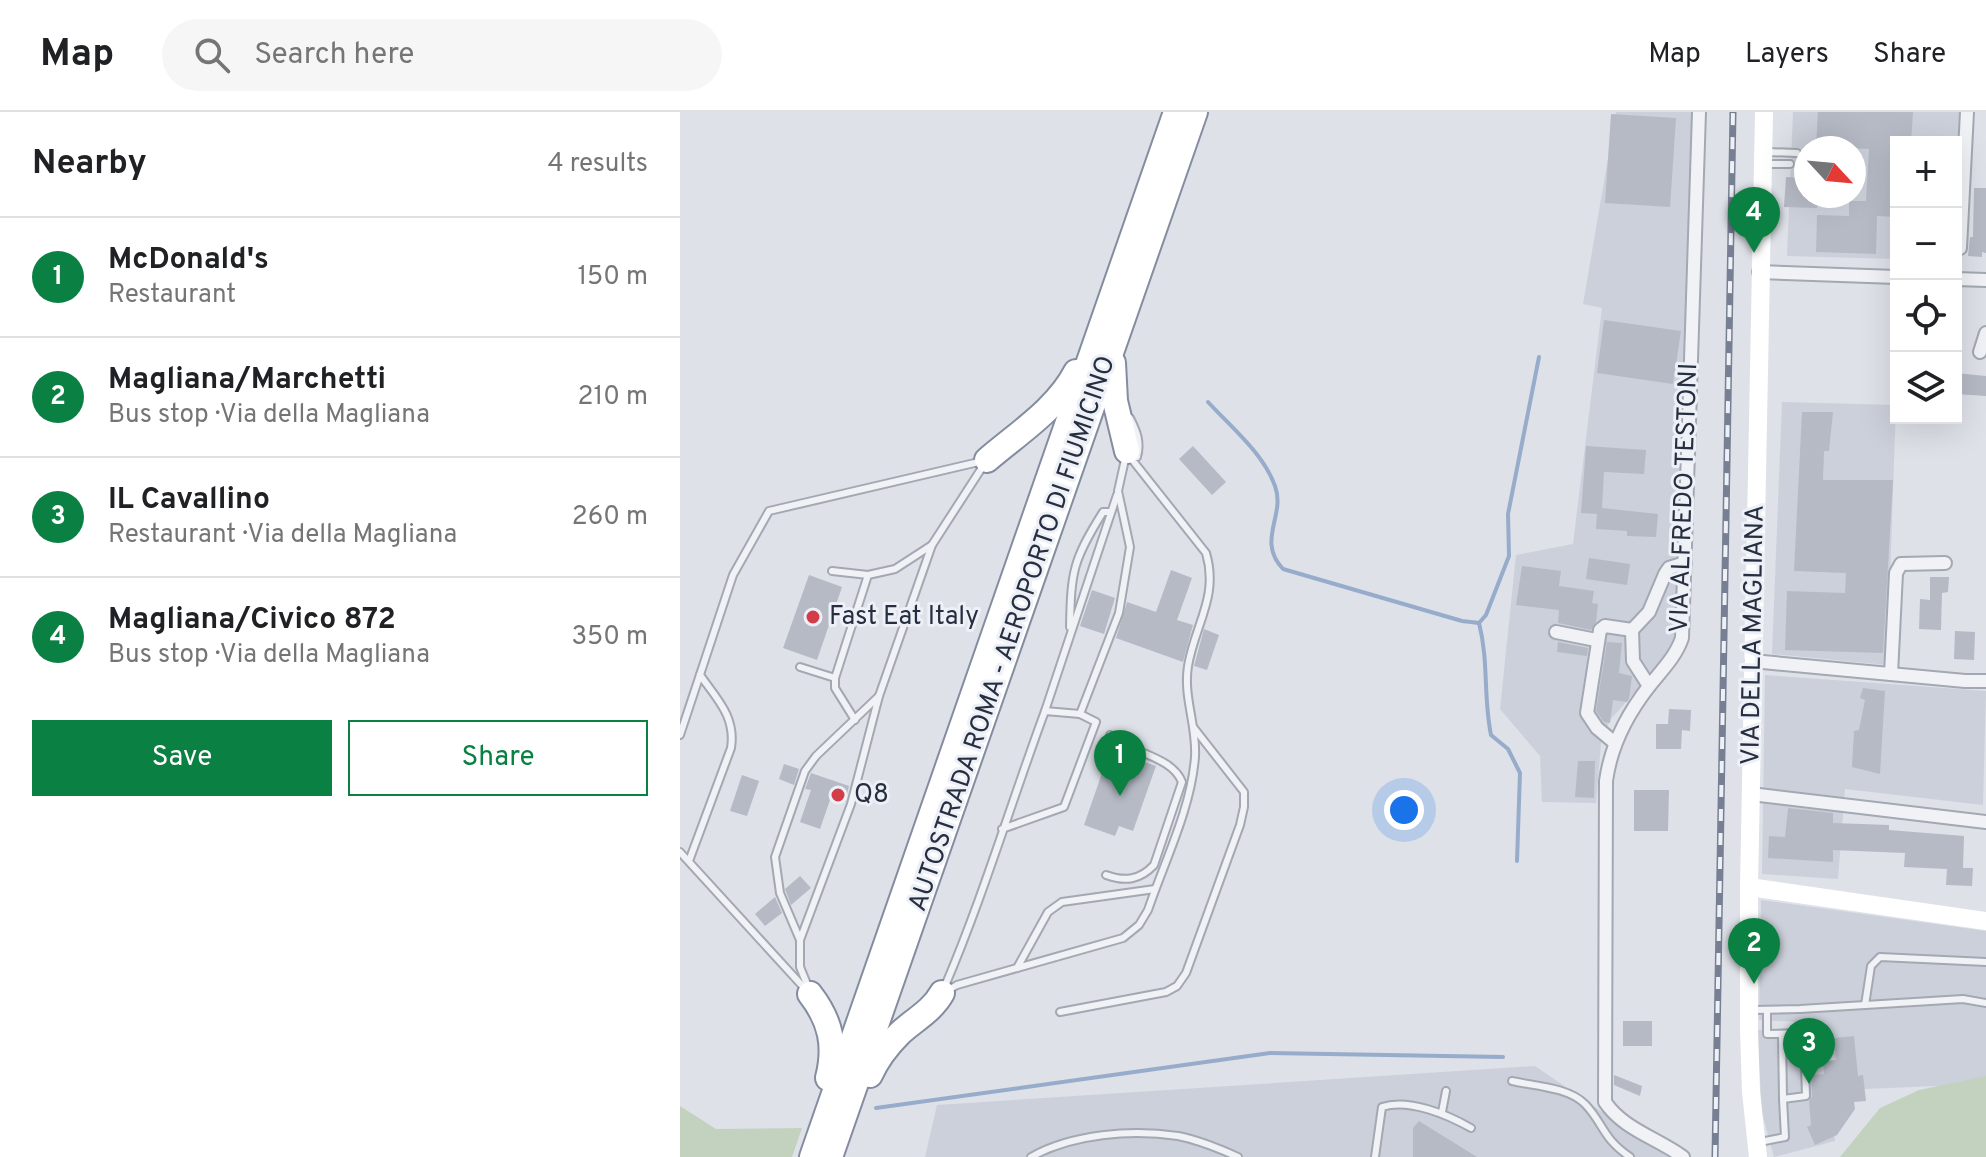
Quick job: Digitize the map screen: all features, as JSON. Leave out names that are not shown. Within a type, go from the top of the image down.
[{"type":"highway","name":"AUTOSTRADA ROMA - AEROPORTO DI FIUMICINO","points":[[823,1151],[1106,337],[1176,112]]},
{"type":"highway","name":"AUTOSTRADA ROMA - AEROPORTO DI FIUMICINO","points":[[1106,337],[1195,112]]},
{"type":"highway","points":[[1106,337],[1116,407],[1131,458]]},
{"type":"highway","points":[[987,460],[1064,392],[1106,337]]},
{"type":"highway","points":[[823,1151],[885,1049],[929,1010],[942,993]]},
{"type":"highway","points":[[810,994],[828,1024],[833,1047],[816,1123],[823,1151]]},
{"type":"main road","name":"VIA DELLA MAGLIANA","points":[[1758,1150],[1751,1092],[1758,1010],[1749,887],[1764,112]]},
{"type":"main road","points":[[1749,887],[1986,921]]},
{"type":"street","name":"VIA ALFREDO TESTONI","points":[[1683,1157],[1623,1122],[1605,1102],[1606,781],[1615,743],[1629,714],[1681,643],[1699,112]]},
{"type":"street","points":[[1962,157],[1967,112]]},
{"type":"street","points":[[1759,272],[1890,277]]},
{"type":"street","points":[[1962,279],[1986,280]]},
{"type":"street","points":[[1980,352],[1986,333]]},
{"type":"street","points":[[1649,686],[1633,661],[1632,630],[1649,612],[1669,568],[1685,563]]},
{"type":"street","points":[[1891,674],[1896,573],[1901,564],[1945,563]]},
{"type":"street","points":[[1615,743],[1597,728],[1587,713],[1596,640],[1605,626],[1632,630]]},
{"type":"street","points":[[1556,632],[1596,640]]},
{"type":"street","points":[[1752,661],[1986,681]]},
{"type":"street","points":[[1751,794],[1986,822]]},
{"type":"lane","points":[[1763,158],[1794,153]]},
{"type":"lane","points":[[1763,158],[1790,164]]},
{"type":"lane","points":[[942,993],[1045,711],[1131,458]]},
{"type":"lane","points":[[942,993],[957,985],[1123,938],[1139,925],[1148,910],[1191,790],[1194,728],[1185,694],[1188,664],[1211,590],[1211,570],[1206,553],[1131,458]]},
{"type":"lane","points":[[810,994],[800,967],[800,940],[851,804],[879,696],[932,545],[987,460]]},
{"type":"lane","points":[[680,735],[733,575],[769,511],[987,460]]},
{"type":"lane","points":[[1080,714],[1119,613],[1130,547],[1118,491]]},
{"type":"lane","points":[[1070,635],[1071,577],[1081,546],[1103,512],[1111,512]]},
{"type":"lane","points":[[832,571],[868,575],[895,569],[932,545]]},
{"type":"lane","points":[[855,720],[835,688],[835,678],[868,575]]},
{"type":"lane","points":[[800,667],[835,678]]},
{"type":"lane","points":[[689,861],[731,748],[734,731],[730,717],[700,675]]},
{"type":"lane","points":[[800,940],[780,893],[775,857],[805,771],[816,756],[879,696]]},
{"type":"lane","points":[[1002,829],[1064,807],[1096,722],[1080,714],[1045,711]]},
{"type":"lane","points":[[1060,1012],[1166,992],[1177,986],[1186,973],[1244,807],[1244,792],[1194,728]]},
{"type":"lane","points":[[1106,875],[1130,879],[1147,873],[1154,865],[1182,782],[1174,769],[1120,744],[1110,735]]},
{"type":"lane","points":[[680,852],[810,994]]},
{"type":"lane","points":[[1017,968],[1052,908],[1062,902],[1155,889]]},
{"type":"lane","points":[[1865,1005],[1871,966],[1880,957],[1986,962]]},
{"type":"lane","points":[[1783,1099],[1806,1096],[1804,1033],[1767,1034],[1758,1010],[1963,999],[1986,1003]]},
{"type":"lane","points":[[1758,1150],[1785,1137],[1782,1034]]},
{"type":"lane","points":[[1512,1081],[1577,1098],[1586,1105],[1613,1145],[1630,1157]]},
{"type":"lane","points":[[1442,1112],[1446,1091]]},
{"type":"lane","points":[[1375,1157],[1382,1107],[1391,1104],[1442,1112],[1471,1128]]},
{"type":"lane","points":[[1031,1157],[1047,1148],[1079,1140],[1147,1133],[1181,1136],[1238,1157]]},
{"type":"lane","points":[[1210,1157],[1215,1146]]},
{"type":"shaded area","points":[[1616,112],[1695,112],[1678,628],[1668,655],[1610,720],[1601,743],[1596,803],[1542,802],[1540,756],[1500,709],[1516,555],[1573,544],[1602,308],[1583,304]]},
{"type":"shaded area","points":[[1793,112],[1961,112],[1960,136],[1890,136],[1890,259],[1787,256]]},
{"type":"shaded area","points":[[1782,402],[1890,405],[1890,424],[1895,424],[1887,665],[1772,654]]},
{"type":"shaded area","points":[[1765,675],[1986,691],[1983,805],[1845,789],[1838,879],[1762,874]]},
{"type":"shaded area","points":[[1761,900],[1986,931],[1986,1078],[1960,1085],[1841,1090],[1822,1023],[1759,1020]]},
{"type":"shaded area","points":[[1817,1027],[1823,1040],[1835,1141],[1774,1157],[1762,1113],[1757,1030]]},
{"type":"shaded area","points":[[1535,1066],[1668,1157],[925,1157],[937,1105]]},
{"type":"green space","points":[[1986,1076],[1986,1157],[1840,1157],[1880,1108],[1919,1090]]},
{"type":"green space","points":[[680,1106],[716,1129],[802,1128],[792,1157],[680,1157]]},
{"type":"building","points":[[1818,112],[1913,112],[1911,136],[1890,136],[1890,217],[1877,216],[1876,254],[1816,252],[1817,215],[1849,216],[1849,208],[1866,208],[1869,149],[1866,149],[1866,136],[1817,136]]},
{"type":"building","points":[[1611,114],[1676,118],[1670,207],[1605,203]]},
{"type":"building","points":[[1786,177],[1794,177],[1794,207],[1784,207]]},
{"type":"building","points":[[1974,188],[1986,188],[1986,253],[1982,252],[1982,257],[1968,256],[1970,237],[1973,237]]},
{"type":"building","points":[[1604,320],[1681,331],[1673,384],[1597,373]]},
{"type":"building","points":[[1962,374],[1986,376],[1986,396],[1962,394]]},
{"type":"building","points":[[1802,412],[1833,412],[1829,451],[1824,451],[1823,480],[1893,480],[1883,653],[1785,650],[1787,591],[1845,593],[1846,573],[1794,571]]},
{"type":"building","points":[[1193,446],[1226,482],[1212,495],[1179,459]]},
{"type":"building","points":[[1586,446],[1646,450],[1644,474],[1604,472],[1602,508],[1658,514],[1656,537],[1627,536],[1627,531],[1596,529],[1597,514],[1581,513]]},
{"type":"building","points":[[1589,558],[1630,564],[1627,585],[1586,579]]},
{"type":"building","points":[[1522,566],[1561,571],[1559,586],[1594,591],[1592,603],[1598,604],[1596,622],[1591,630],[1558,623],[1559,610],[1516,605]]},
{"type":"building","points":[[1171,570],[1192,578],[1177,620],[1193,625],[1183,662],[1116,638],[1127,602],[1156,612]]},
{"type":"building","name":"Fast Eat Italy","points":[[809,575],[842,587],[817,660],[783,648]]},
{"type":"building","points":[[1930,577],[1949,577],[1948,592],[1942,593],[1941,630],[1919,629],[1920,599],[1930,600]]},
{"type":"building","points":[[1092,590],[1115,598],[1104,634],[1080,626]]},
{"type":"building","points":[[1204,629],[1219,635],[1207,670],[1194,666]]},
{"type":"building","points":[[1955,631],[1975,632],[1974,660],[1954,659]]},
{"type":"building","points":[[1558,642],[1588,648],[1587,656],[1557,652]]},
{"type":"building","points":[[1607,642],[1622,643],[1619,673],[1632,676],[1627,702],[1613,700],[1610,723],[1604,722],[1596,711]]},
{"type":"building","points":[[1863,688],[1885,691],[1880,774],[1852,767],[1854,731],[1859,730],[1865,700],[1860,698]]},
{"type":"building","points":[[1669,709],[1691,710],[1690,731],[1682,730],[1681,749],[1656,749],[1656,724],[1668,724]]},
{"type":"building","points":[[1110,750],[1156,766],[1133,831],[1119,826],[1115,836],[1084,825]]},
{"type":"building","points":[[1578,761],[1595,761],[1594,798],[1575,797]]},
{"type":"building","points":[[784,764],[799,769],[794,785],[779,779]]},
{"type":"building","name":"Q8","points":[[811,773],[849,786],[845,802],[831,797],[820,829],[800,822],[811,790],[805,789]]},
{"type":"building","points":[[742,775],[759,781],[747,816],[730,811]]},
{"type":"building","points":[[1634,790],[1669,790],[1668,831],[1634,831]]},
{"type":"building","points":[[1788,808],[1833,813],[1833,823],[1889,825],[1889,830],[1964,836],[1963,868],[1973,868],[1972,886],[1946,885],[1947,869],[1904,867],[1905,853],[1833,850],[1833,862],[1768,858],[1769,836],[1785,837]]},
{"type":"building","points":[[800,876],[811,888],[791,905],[785,889]]},
{"type":"building","points":[[775,897],[782,913],[765,926],[755,914]]},
{"type":"building","points":[[1623,1021],[1652,1021],[1652,1046],[1623,1046]]},
{"type":"building","points":[[1854,1036],[1858,1076],[1863,1075],[1866,1101],[1854,1102],[1855,1109],[1837,1135],[1815,1145],[1807,1127],[1811,1125],[1811,1075],[1824,1074],[1823,1061],[1836,1060],[1834,1038]]},
{"type":"building","points":[[1614,1075],[1642,1086],[1640,1096],[1614,1085]]},
{"type":"building","points":[[1419,1121],[1477,1157],[1413,1157],[1413,1128]]},
{"type":"waterway","points":[[1208,402],[1246,441],[1270,474],[1277,497],[1272,548],[1283,569],[1462,621],[1479,623],[1486,615],[1509,556],[1508,514],[1539,357]]},
{"type":"waterway","points":[[1479,623],[1491,735],[1508,749],[1520,773],[1517,861]]},
{"type":"waterway","points":[[876,1108],[1270,1053],[1503,1057]]},
{"type":"railway","points":[[1715,1157],[1733,112]]},
{"type":"place","name":"Magliana/Civico 872","points":[[1754,253]]},
{"type":"place","name":"Fast Eat Italy","points":[[813,617]]},
{"type":"place","name":"Q8","points":[[838,795]]},
{"type":"place","name":"McDonald's","points":[[1120,796]]},
{"type":"place","name":"Magliana/Marchetti","points":[[1754,984]]},
{"type":"place","name":"IL Cavallino","points":[[1809,1084]]}]
